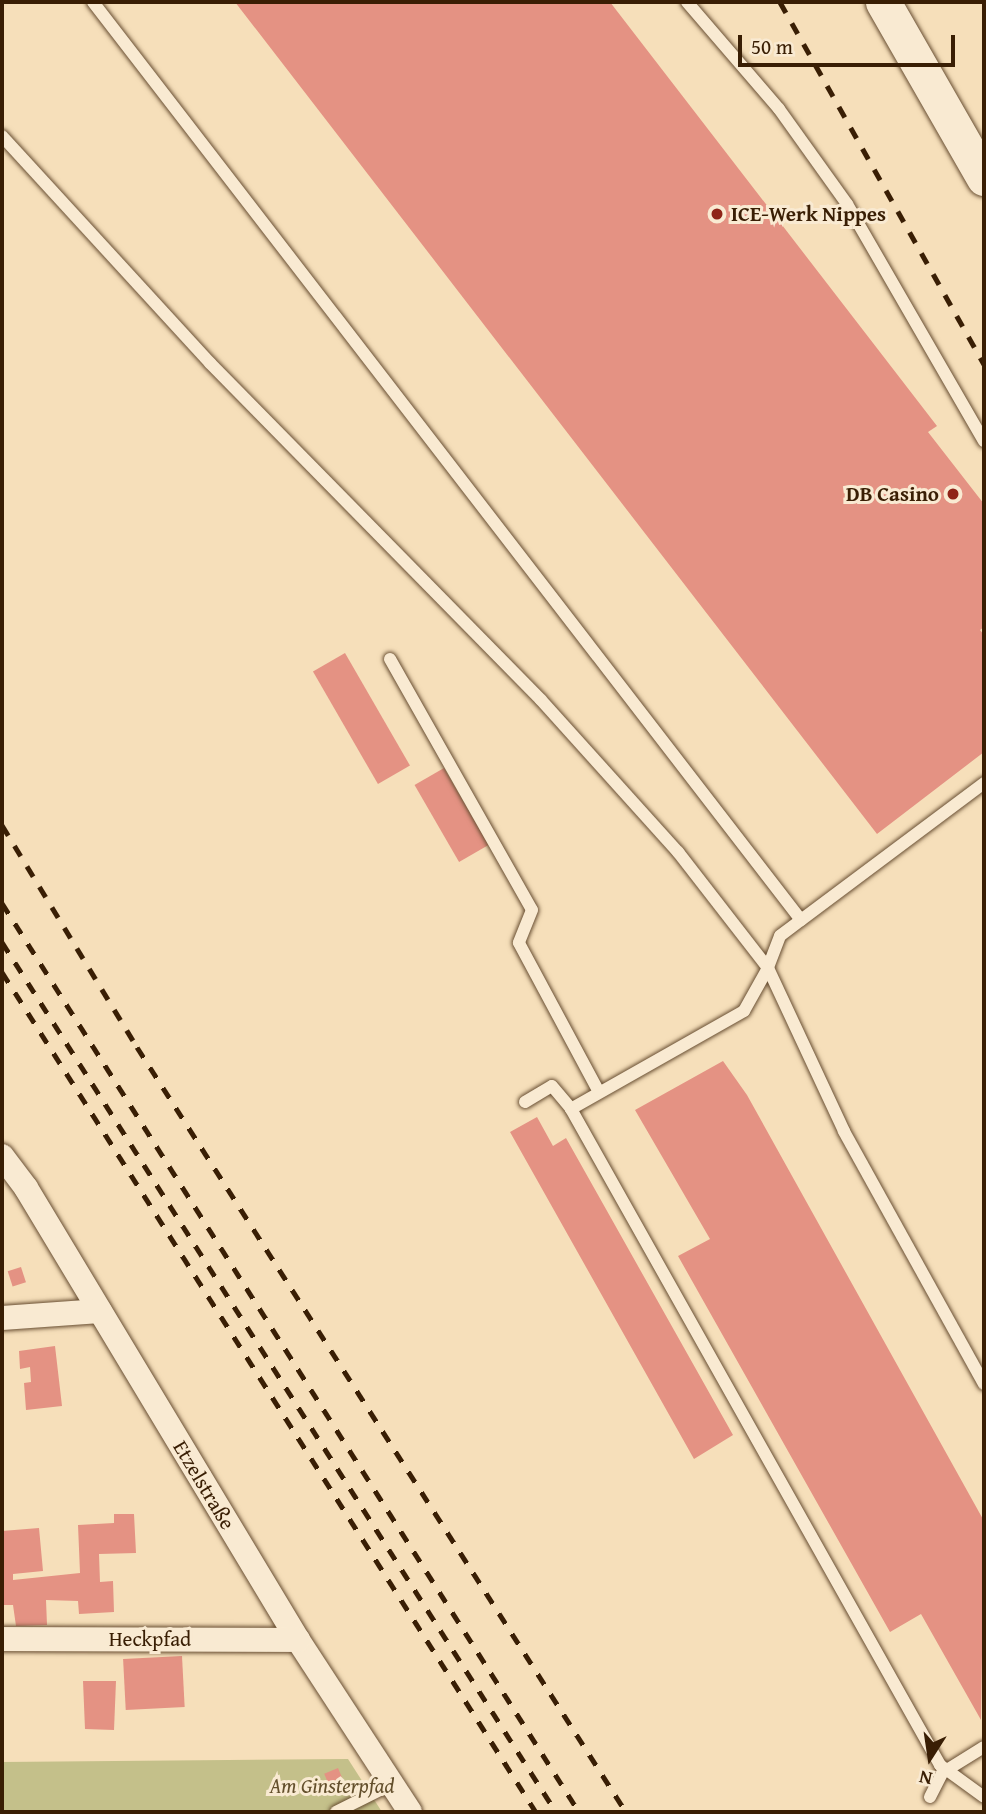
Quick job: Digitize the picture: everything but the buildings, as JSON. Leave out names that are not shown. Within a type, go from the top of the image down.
[{"type":"street","points":[[883,2],[984,178]]},
{"type":"street","name":"Etzelstraße","points":[[2,1156],[26,1188],[298,1640],[411,1812]]},
{"type":"street","points":[[2,1318],[100,1311]]},
{"type":"street","name":"Heckpfad","points":[[2,1639],[298,1640]]},
{"type":"lane","points":[[93,2],[801,920]]},
{"type":"lane","points":[[687,2],[779,109],[847,204],[984,441]]},
{"type":"lane","points":[[2,136],[210,363],[541,700],[678,852],[768,968],[844,1130],[984,1384]]},
{"type":"lane","points":[[390,659],[532,910],[519,943],[599,1092]]},
{"type":"lane","points":[[571,1109],[744,1011],[768,968],[780,936],[984,783]]},
{"type":"lane","points":[[525,1102],[552,1086],[571,1109],[944,1772],[984,1797]]},
{"type":"lane","points":[[930,1797],[944,1772],[984,1747]]},
{"type":"lane","points":[[335,1812],[391,1784]]},
{"type":"green space","name":"Am Ginsterpfad","points":[[348,1759],[382,1812],[2,1812],[2,1762]]},
{"type":"railway","points":[[780,2],[984,364]]},
{"type":"railway","points":[[2,825],[137,1047],[626,1812]]},
{"type":"railway","points":[[2,903],[579,1812]]},
{"type":"railway","points":[[2,942],[556,1812]]},
{"type":"railway","points":[[2,972],[536,1812]]},
{"type":"place","name":"ICE-Werk Nippes","points":[[717,214]]},
{"type":"place","name":"DB Casino","points":[[953,494]]}]
